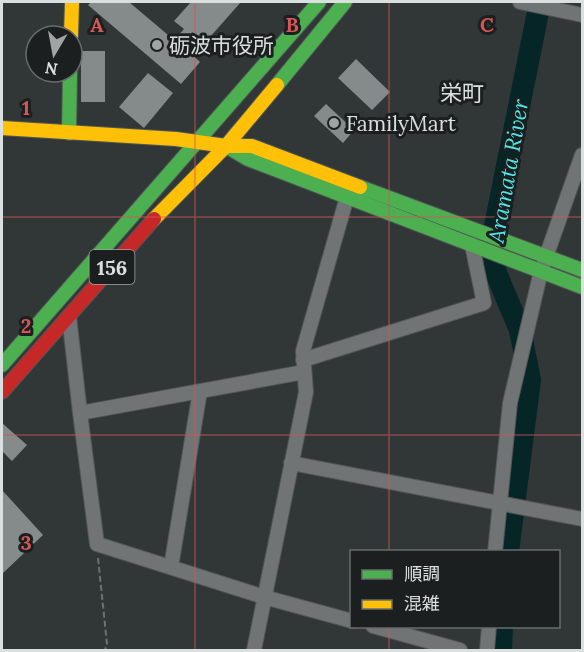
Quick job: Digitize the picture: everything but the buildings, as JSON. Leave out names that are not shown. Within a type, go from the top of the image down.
[{"type":"main road","points":[[71,24],[72,2]]},
{"type":"main road","name":"156","points":[[2,365],[319,2]]},
{"type":"main road","name":"156","points":[[2,392],[153,220],[226,146],[345,2]]},
{"type":"main road","points":[[69,134],[70,84]]},
{"type":"main road","points":[[2,128],[69,134],[103,133],[226,146],[252,146],[582,270]]},
{"type":"main road","points":[[226,146],[248,159],[582,287]]},
{"type":"street","points":[[520,2],[582,15]]},
{"type":"street","points":[[495,550],[510,403],[546,256],[582,155]]},
{"type":"street","points":[[254,651],[306,392],[303,351],[347,197]]},
{"type":"street","points":[[80,413],[200,391],[304,366],[484,303],[472,245]]},
{"type":"street","points":[[69,315],[97,543],[264,597],[350,621]]},
{"type":"street","points":[[171,567],[200,391]]},
{"type":"street","points":[[291,463],[582,519]]},
{"type":"street","points":[[376,628],[460,651]]},
{"type":"street","points":[[487,651],[489,628]]},
{"type":"path","points":[[97,543],[107,644],[105,651]]},
{"type":"waterway","name":"Aramata River","points":[[508,550],[530,380],[520,330],[496,273],[492,241],[540,2]]},
{"type":"waterway","name":"Aramata River","points":[[501,650],[502,628]]},
{"type":"traffic: fast","points":[[2,365],[319,2]]},
{"type":"traffic: fast","points":[[277,85],[345,2]]},
{"type":"traffic: fast","points":[[69,133],[70,84]]},
{"type":"traffic: fast","points":[[226,146],[248,159],[582,287]]},
{"type":"traffic: fast","points":[[360,187],[582,270]]},
{"type":"traffic: slow","points":[[71,24],[72,2]]},
{"type":"traffic: slow","points":[[154,219],[226,146],[277,85]]},
{"type":"traffic: slow","points":[[2,128],[176,139],[226,146],[252,146],[360,187]]},
{"type":"traffic: jam","points":[[2,392],[154,219]]},
{"type":"place","name":"砺波市役所","points":[[157,45]]},
{"type":"place","name":"FamilyMart","points":[[334,123]]},
{"type":"district","name":"栄町","points":[[462,93]]}]
